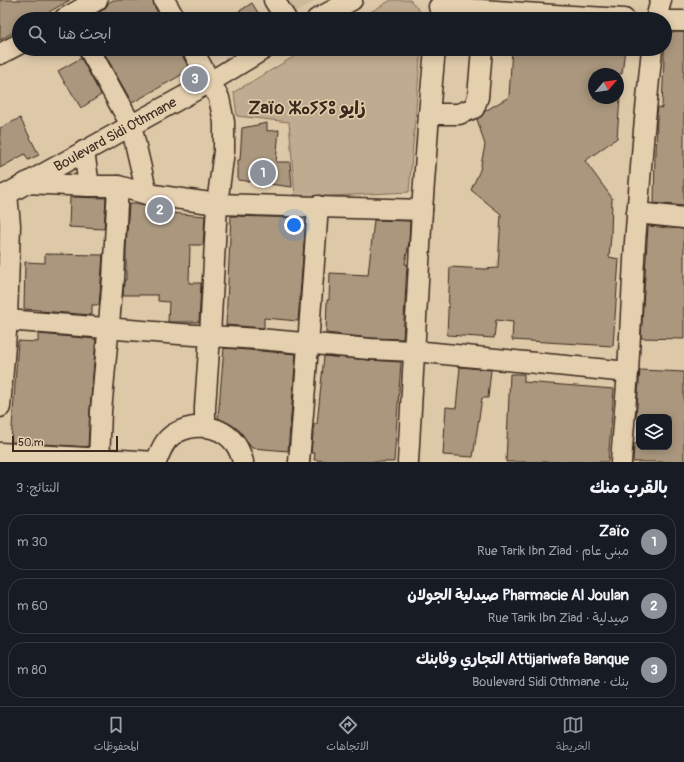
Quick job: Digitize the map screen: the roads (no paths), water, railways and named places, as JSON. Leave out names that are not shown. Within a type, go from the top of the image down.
[{"type":"street","points":[[69,12],[97,0]]},
{"type":"street","points":[[164,0],[171,12]]},
{"type":"street","points":[[274,0],[282,12]]},
{"type":"street","points":[[330,12],[352,0]]},
{"type":"street","points":[[658,12],[661,0]]},
{"type":"street","points":[[438,9],[461,12]]},
{"type":"street","points":[[672,21],[684,21]]},
{"type":"street","points":[[0,54],[12,48]]},
{"type":"street","points":[[93,56],[131,125],[147,194]]},
{"type":"street","points":[[196,56],[219,98],[224,122],[224,151],[217,204],[205,427]]},
{"type":"street","name":"Boulevard Sidi Othmane","points":[[4,195],[210,82],[253,56]]},
{"type":"street","points":[[408,462],[422,210],[434,56]]},
{"type":"street","points":[[429,114],[459,114],[474,108],[478,97],[481,56]]},
{"type":"street","points":[[621,462],[628,372],[637,213],[651,56]]},
{"type":"street","points":[[84,151],[89,186]]},
{"type":"street","points":[[26,183],[118,186],[147,194],[217,204],[422,210]]},
{"type":"street","points":[[99,460],[101,411],[113,279],[118,186]]},
{"type":"street","points":[[0,407],[7,320],[10,225],[4,195]]},
{"type":"street","points":[[299,462],[318,206]]},
{"type":"street","points":[[637,213],[684,218]]},
{"type":"street","points":[[7,320],[109,329],[414,351],[628,372]]},
{"type":"street","points":[[0,453],[99,460],[156,462],[162,446],[173,435],[188,428],[205,427],[220,431],[232,440],[240,452],[243,462]]},
{"type":"place","name":"Attijariwafa Banque التجاري وفابنك","points":[[195,79]]},
{"type":"place","name":"Zaïo","points":[[263,173]]},
{"type":"place","name":"Pharmacie Al Joulan صيدلية الجولان","points":[[160,210]]},
{"type":"district","name":"Zaïo ⵣⴰⵢⵢⵓ زايو","points":[[307,108]]}]
